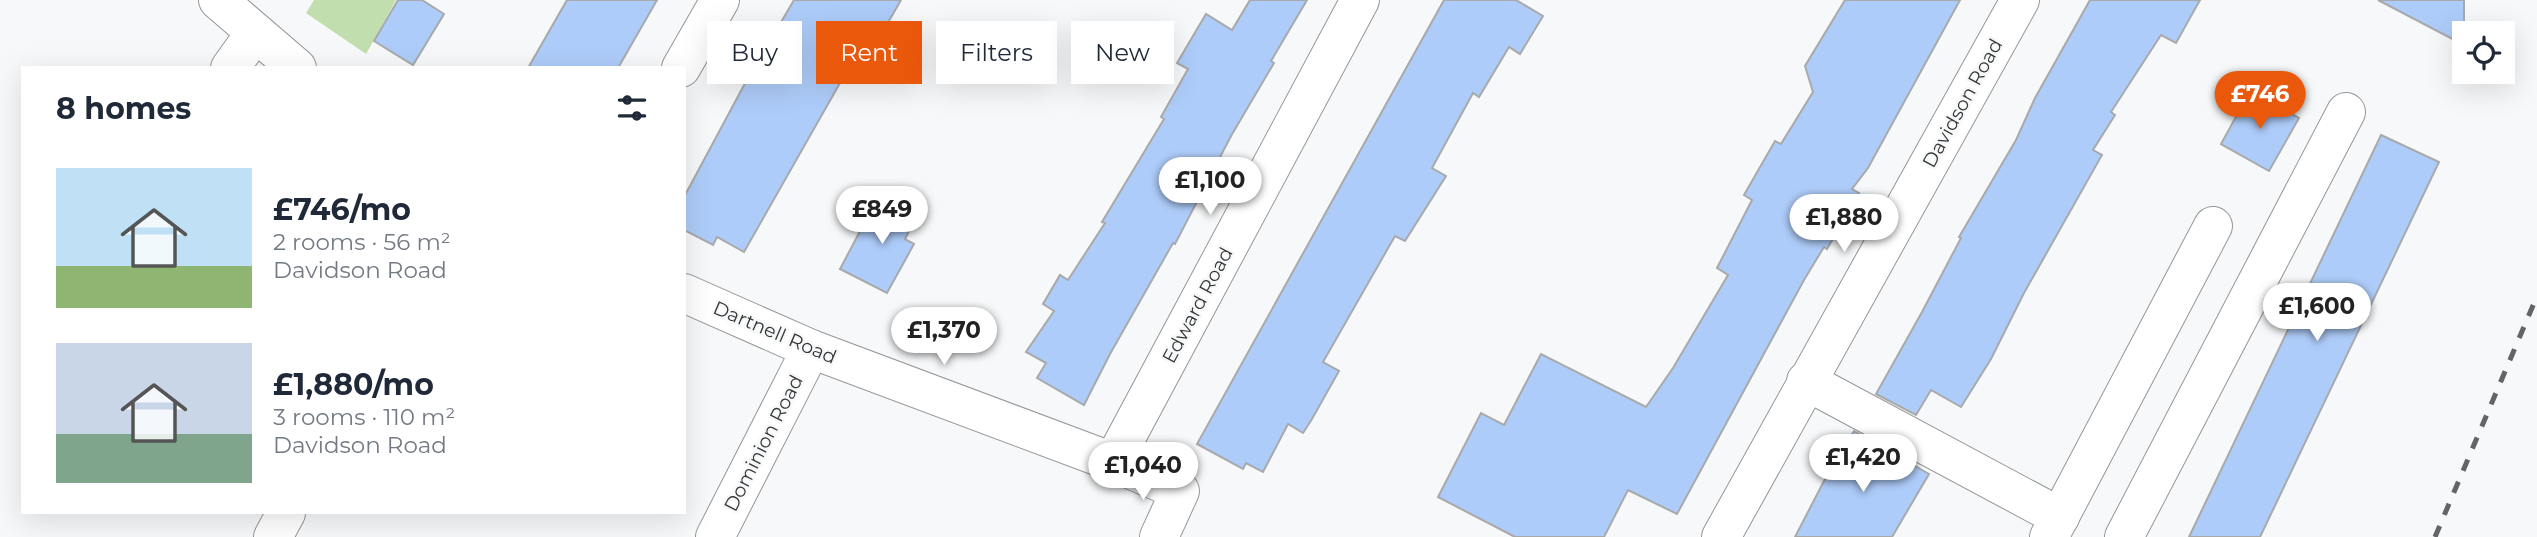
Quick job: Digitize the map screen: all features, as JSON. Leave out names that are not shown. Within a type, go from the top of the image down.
[{"type":"street","points":[[218,0],[295,66]]},
{"type":"street","points":[[682,66],[720,0]]},
{"type":"street","name":"Edward Road","points":[[1113,462],[1360,0]]},
{"type":"street","name":"Davidson Road","points":[[1721,537],[2020,0]]},
{"type":"street","points":[[231,66],[256,33]]},
{"type":"street","points":[[2124,537],[2346,111]]},
{"type":"street","points":[[1806,382],[2055,527],[2213,226]]},
{"type":"street","name":"Dartnell Road","points":[[686,294],[811,349],[1113,462],[1180,491],[1159,537]]},
{"type":"street","name":"Dominion Road","points":[[715,537],[811,349]]},
{"type":"street","points":[[273,537],[285,514]]},
{"type":"green space","points":[[314,0],[396,0],[366,54],[306,13]]},
{"type":"building","points":[[398,0],[422,0],[444,14],[413,65],[374,41]]},
{"type":"building","points":[[567,0],[657,0],[619,66],[529,66]]},
{"type":"building","points":[[794,0],[901,0],[889,21],[816,21],[816,84],[839,84],[744,252],[717,237],[713,245],[686,231],[686,193],[745,84],[802,84],[802,21],[782,21]]},
{"type":"building","points":[[1250,0],[1307,0],[1271,61],[1274,63],[1231,136],[1175,244],[1173,243],[1110,354],[1084,405],[1037,378],[1046,363],[1026,352],[1054,311],[1043,304],[1060,275],[1068,280],[1105,223],[1102,222],[1164,119],[1161,117],[1188,69],[1177,63],[1206,14],[1232,30]]},
{"type":"building","points":[[1444,0],[1516,0],[1543,16],[1520,54],[1509,47],[1479,97],[1473,93],[1432,168],[1446,176],[1405,241],[1395,236],[1323,362],[1339,371],[1303,433],[1288,424],[1263,472],[1246,463],[1243,469],[1197,444]]},
{"type":"building","points":[[1845,0],[1960,0],[1868,168],[1852,189],[1859,193],[1827,249],[1824,247],[1804,280],[1677,514],[1628,490],[1604,537],[1515,537],[1438,497],[1481,413],[1504,425],[1541,354],[1646,407],[1673,368],[1728,275],[1717,268],[1752,200],[1744,195],[1775,141],[1781,144],[1813,92],[1805,66]]},
{"type":"building","points":[[2090,0],[2200,0],[2176,43],[2161,35],[2111,112],[2115,115],[2093,150],[2102,155],[2024,293],[1991,359],[1961,407],[1931,390],[1916,415],[1876,394]]},
{"type":"building","points":[[2378,0],[2464,0],[2464,21],[2452,21],[2452,39]]},
{"type":"building","points":[[2250,91],[2299,118],[2269,171],[2221,144]]},
{"type":"building","points":[[2381,135],[2439,162],[2260,537],[2189,537]]},
{"type":"building","points":[[889,196],[919,212],[905,239],[914,244],[887,293],[840,269],[866,220],[874,225]]},
{"type":"building","points":[[1854,431],[1929,474],[1892,537],[1795,537],[1824,481]]},
{"type":"railway","points":[[2435,537],[2537,296]]}]
